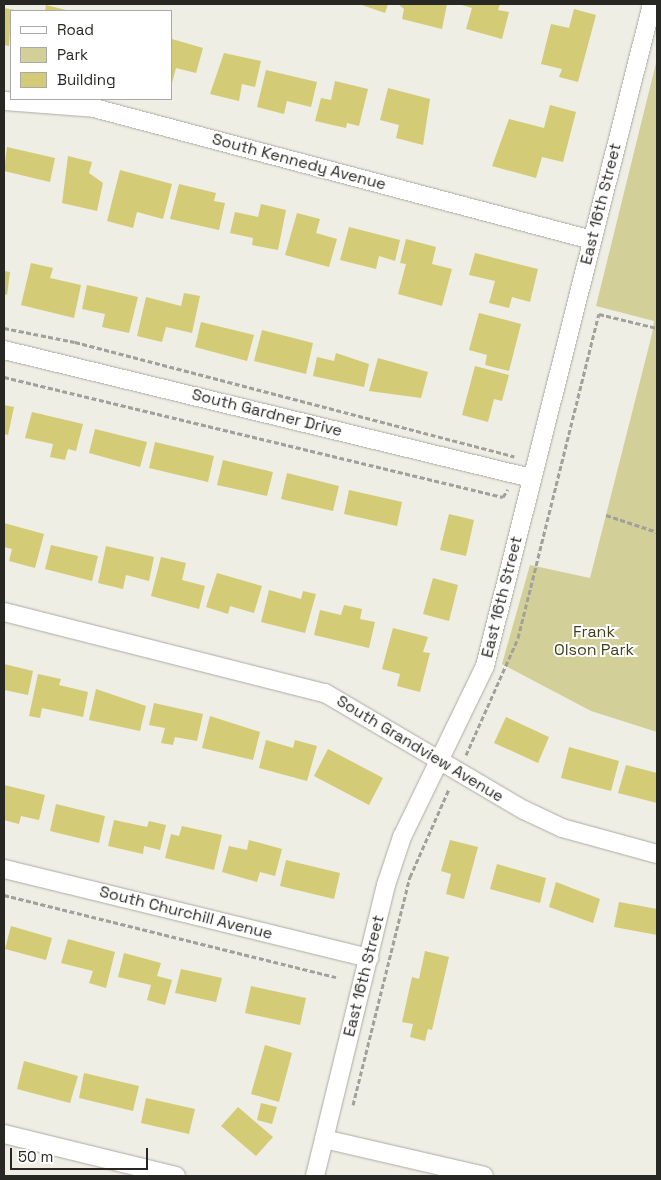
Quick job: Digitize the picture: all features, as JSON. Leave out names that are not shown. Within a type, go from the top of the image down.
[{"type":"street","name":"East 16th Street","points":[[315,1176],[369,958],[402,837],[438,759],[485,666],[652,4]]},
{"type":"street","name":"South Kennedy Avenue","points":[[4,101],[94,108],[592,240]]},
{"type":"street","name":"South Gardner Drive","points":[[4,350],[531,478]]},
{"type":"street","name":"South Grandview Avenue","points":[[4,612],[325,693],[562,828],[657,854]]},
{"type":"street","name":"South Churchill Avenue","points":[[4,869],[369,958]]},
{"type":"street","points":[[4,1134],[176,1176]]},
{"type":"street","points":[[324,1138],[484,1176]]},
{"type":"path","points":[[466,756],[518,638],[599,314],[657,328]]},
{"type":"path","points":[[606,515],[657,532]]},
{"type":"path","points":[[350,1113],[410,878],[449,789]]},
{"type":"path","points":[[4,896],[336,977]]},
{"type":"green space","name":"Frank Olson Park","points":[[657,59],[657,732],[591,711],[502,664],[530,565],[590,578],[654,321],[596,306]]},
{"type":"building","points":[[359,4],[388,4],[385,13]]},
{"type":"building","points":[[398,4],[447,4],[442,29],[402,19],[404,9]]},
{"type":"building","points":[[458,4],[500,4],[498,10],[509,12],[502,39],[466,29],[472,8]]},
{"type":"building","points":[[46,5],[66,10],[45,10]]},
{"type":"building","points":[[4,8],[15,10],[10,10],[9,46],[4,45]]},
{"type":"building","points":[[574,9],[596,15],[578,82],[559,77],[562,69],[541,64],[551,24],[569,28]]},
{"type":"building","points":[[172,39],[203,48],[196,73],[176,68],[172,83]]},
{"type":"building","points":[[224,53],[261,61],[255,87],[242,84],[239,101],[210,94]]},
{"type":"building","points":[[266,70],[317,82],[311,107],[287,101],[284,114],[257,107]]},
{"type":"building","points":[[335,81],[368,89],[359,126],[347,123],[346,128],[315,121],[321,98],[331,100]]},
{"type":"building","points":[[388,88],[430,99],[423,145],[396,138],[399,125],[380,120]]},
{"type":"building","points":[[550,105],[576,112],[563,162],[542,157],[536,178],[492,166],[509,119],[544,128]]},
{"type":"building","points":[[7,147],[55,158],[50,182],[4,171]]},
{"type":"building","points":[[68,156],[92,162],[89,173],[103,183],[97,211],[62,203]]},
{"type":"building","points":[[120,170],[172,184],[163,219],[137,212],[133,228],[107,221]]},
{"type":"building","points":[[179,184],[216,193],[214,201],[225,203],[219,230],[170,219]]},
{"type":"building","points":[[261,204],[286,210],[278,250],[252,245],[253,238],[230,233],[235,212],[258,217]]},
{"type":"building","points":[[297,213],[320,219],[316,233],[337,239],[329,267],[285,255]]},
{"type":"building","points":[[349,227],[400,240],[395,261],[379,256],[376,269],[340,260]]},
{"type":"building","points":[[406,239],[436,247],[432,264],[452,269],[442,306],[398,294],[406,264],[400,263]]},
{"type":"building","points":[[475,253],[538,269],[530,302],[512,297],[509,308],[489,303],[495,281],[469,275]]},
{"type":"building","points":[[31,263],[53,268],[50,278],[81,285],[74,318],[21,305]]},
{"type":"building","points":[[4,271],[10,272],[7,295],[4,294]]},
{"type":"building","points":[[87,285],[138,297],[129,333],[102,327],[105,314],[82,309]]},
{"type":"building","points":[[184,293],[200,296],[192,333],[166,327],[162,342],[137,336],[146,297],[181,306]]},
{"type":"building","points":[[479,313],[521,324],[509,371],[485,365],[487,355],[469,350]]},
{"type":"building","points":[[201,322],[254,335],[247,361],[195,347]]},
{"type":"building","points":[[262,330],[313,343],[306,374],[254,361]]},
{"type":"building","points":[[336,353],[369,364],[364,387],[313,376],[317,357],[334,361]]},
{"type":"building","points":[[378,358],[428,372],[421,398],[369,391]]},
{"type":"building","points":[[475,366],[509,375],[502,401],[494,399],[488,422],[462,415]]},
{"type":"building","points":[[4,405],[14,407],[8,435],[4,434]]},
{"type":"building","points":[[32,412],[83,424],[76,451],[68,449],[65,460],[50,457],[53,444],[25,438]]},
{"type":"building","points":[[95,429],[147,442],[140,467],[89,453]]},
{"type":"building","points":[[155,442],[214,456],[208,482],[149,468]]},
{"type":"building","points":[[223,460],[273,472],[267,496],[217,485]]},
{"type":"building","points":[[287,473],[339,486],[333,511],[281,499]]},
{"type":"building","points":[[349,490],[402,502],[397,526],[344,514]]},
{"type":"building","points":[[449,514],[474,520],[466,556],[440,550]]},
{"type":"building","points":[[4,523],[44,534],[35,568],[9,561],[12,549],[4,547]]},
{"type":"building","points":[[51,545],[98,556],[92,581],[45,569]]},
{"type":"building","points":[[106,546],[154,557],[149,581],[126,575],[123,589],[98,583]]},
{"type":"building","points":[[161,557],[186,563],[182,580],[205,586],[199,609],[151,596]]},
{"type":"building","points":[[217,573],[262,586],[254,613],[230,606],[228,614],[206,607]]},
{"type":"building","points":[[433,578],[458,585],[449,621],[423,614]]},
{"type":"building","points":[[269,590],[301,599],[303,591],[316,594],[305,633],[261,622]]},
{"type":"building","points":[[344,605],[362,609],[360,619],[375,622],[369,648],[314,635],[320,610],[341,615]]},
{"type":"building","points":[[393,628],[428,637],[423,652],[430,653],[420,692],[397,686],[400,674],[382,669]]},
{"type":"building","points":[[4,664],[33,671],[28,695],[4,690]]},
{"type":"building","points":[[38,674],[61,679],[59,685],[88,692],[83,717],[42,708],[40,718],[29,716]]},
{"type":"building","points":[[96,689],[146,706],[140,731],[89,720]]},
{"type":"building","points":[[154,703],[203,714],[197,741],[175,737],[173,745],[161,743],[165,728],[149,725]]},
{"type":"building","points":[[210,716],[260,732],[253,760],[202,748]]},
{"type":"building","points":[[506,717],[549,737],[538,763],[494,743]]},
{"type":"building","points":[[266,740],[293,748],[295,740],[317,746],[307,781],[259,768]]},
{"type":"building","points":[[569,747],[619,761],[611,791],[561,778]]},
{"type":"building","points":[[328,749],[383,778],[369,805],[314,776]]},
{"type":"building","points":[[626,765],[657,773],[657,803],[618,793]]},
{"type":"building","points":[[4,785],[45,795],[39,820],[21,816],[19,824],[4,820]]},
{"type":"building","points":[[56,804],[105,816],[99,843],[50,831]]},
{"type":"building","points":[[114,820],[147,827],[149,821],[166,825],[160,850],[144,846],[143,854],[108,846]]},
{"type":"building","points":[[182,826],[222,835],[214,870],[165,858],[171,834],[179,836]]},
{"type":"building","points":[[249,840],[282,849],[275,876],[260,872],[257,882],[222,872],[229,846],[247,850]]},
{"type":"building","points":[[450,840],[478,847],[464,899],[446,894],[451,874],[441,871]]},
{"type":"building","points":[[286,860],[340,873],[334,899],[280,886]]},
{"type":"building","points":[[497,864],[546,878],[540,903],[490,889]]},
{"type":"building","points":[[556,882],[600,899],[593,923],[549,907]]},
{"type":"building","points":[[619,902],[657,909],[657,935],[614,927]]},
{"type":"building","points":[[11,926],[52,938],[46,960],[5,949]]},
{"type":"building","points":[[68,939],[115,952],[106,988],[89,983],[93,971],[61,963]]},
{"type":"building","points":[[425,951],[449,957],[432,1030],[428,1029],[425,1041],[410,1037],[413,1024],[402,1022],[412,977],[419,979]]},
{"type":"building","points":[[124,953],[161,963],[157,976],[172,980],[165,1005],[147,1000],[151,985],[118,977]]},
{"type":"building","points":[[181,969],[222,978],[216,1002],[175,993]]},
{"type":"building","points":[[251,986],[306,998],[300,1025],[245,1013]]},
{"type":"building","points":[[265,1045],[292,1053],[279,1102],[251,1094]]},
{"type":"building","points":[[24,1061],[78,1076],[70,1103],[17,1089]]},
{"type":"building","points":[[84,1073],[139,1086],[133,1111],[79,1098]]},
{"type":"building","points":[[146,1098],[195,1109],[189,1134],[141,1123]]},
{"type":"building","points":[[261,1103],[277,1107],[272,1124],[257,1120]]},
{"type":"building","points":[[238,1107],[273,1137],[256,1156],[221,1126]]}]
